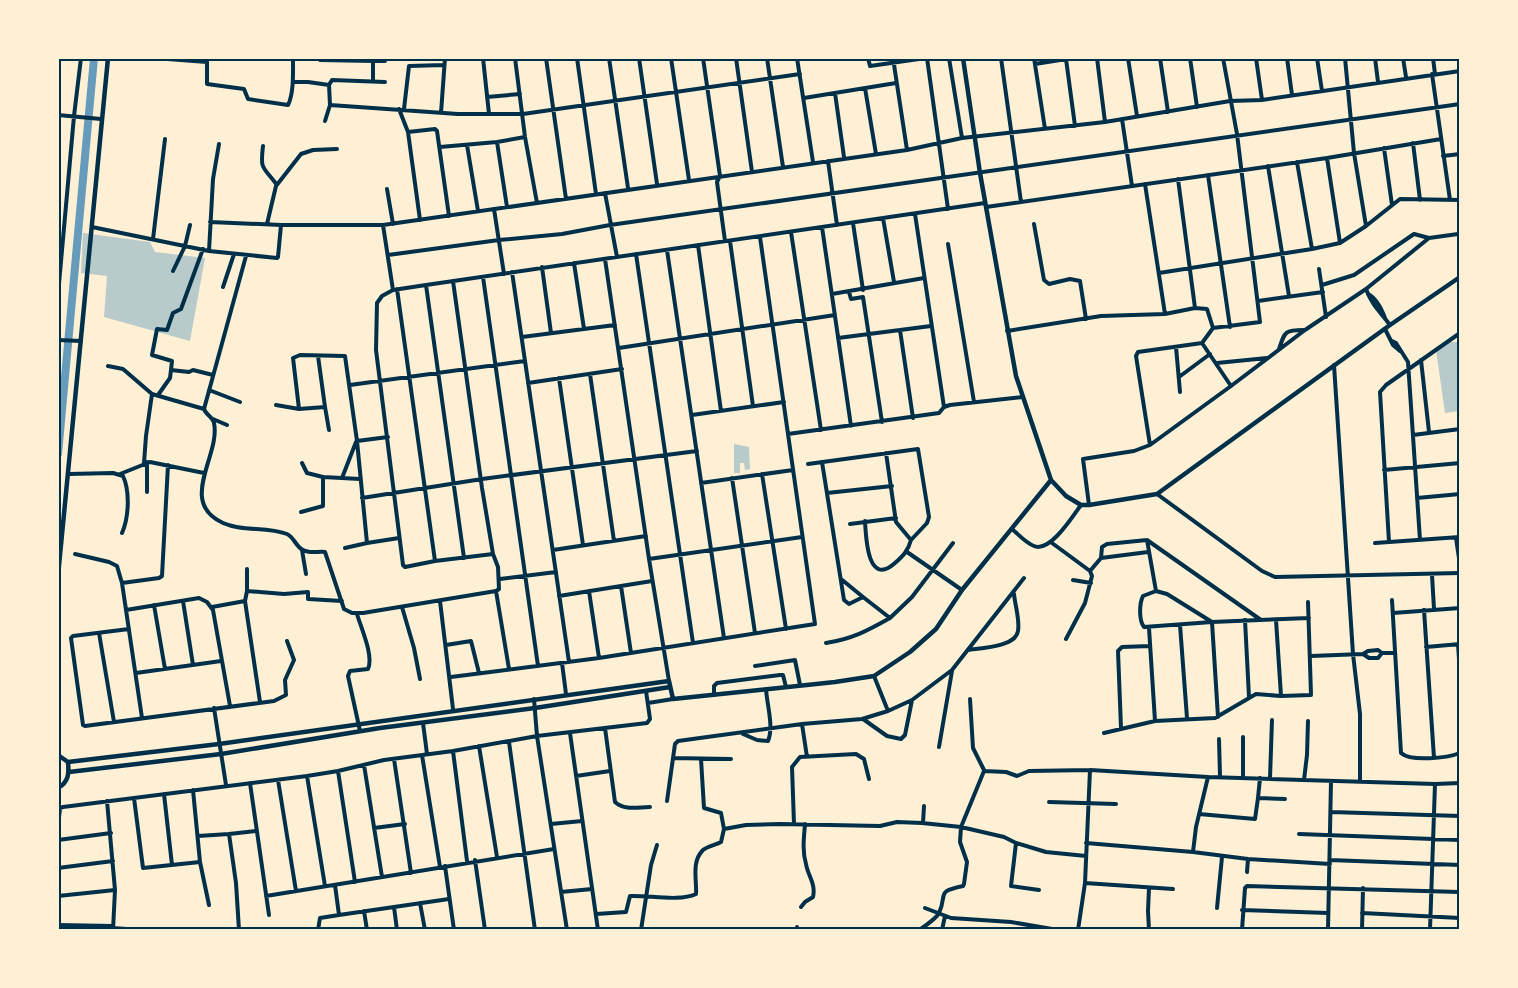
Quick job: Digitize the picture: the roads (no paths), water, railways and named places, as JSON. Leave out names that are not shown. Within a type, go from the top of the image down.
[{"type":"street","points":[[58,295],[81,58]]},
{"type":"street","points":[[58,576],[69,474],[79,341],[92,227],[100,119],[108,58]]},
{"type":"street","points":[[154,58],[207,60],[207,84],[244,89],[248,99],[288,105],[293,82],[292,58]]},
{"type":"street","points":[[441,113],[445,58]]},
{"type":"street","points":[[483,58],[489,114]]},
{"type":"street","points":[[515,58],[525,137],[537,203]]},
{"type":"street","points":[[546,58],[566,199]]},
{"type":"street","points":[[577,58],[596,194]]},
{"type":"street","points":[[609,58],[628,189]]},
{"type":"street","points":[[639,58],[657,184]]},
{"type":"street","points":[[671,58],[689,180]]},
{"type":"street","points":[[703,58],[720,176],[717,182],[753,406]]},
{"type":"street","points":[[736,58],[752,172]]},
{"type":"street","points":[[767,58],[783,167]]},
{"type":"street","points":[[797,58],[813,162]]},
{"type":"street","points":[[868,58],[870,66],[927,58],[948,209]]},
{"type":"street","points":[[949,58],[962,138]]},
{"type":"street","points":[[963,58],[1007,330],[1023,397],[1051,480],[1066,496],[1082,505],[1157,494],[1384,329],[1460,277]]},
{"type":"street","points":[[1001,58],[1021,202]]},
{"type":"street","points":[[1045,129],[1034,61],[1072,58]]},
{"type":"street","points":[[1097,58],[1105,122]]},
{"type":"street","points":[[1128,58],[1137,116]]},
{"type":"street","points":[[1160,58],[1168,112]]},
{"type":"street","points":[[1191,58],[1197,106]]},
{"type":"street","points":[[1213,328],[1260,322],[1237,134],[1224,58]]},
{"type":"street","points":[[1256,58],[1262,100]]},
{"type":"street","points":[[1287,58],[1292,95]]},
{"type":"street","points":[[1317,58],[1322,91]]},
{"type":"street","points":[[1345,58],[1354,153],[1366,226]]},
{"type":"street","points":[[1375,58],[1378,82]]},
{"type":"street","points":[[1403,58],[1406,77]]},
{"type":"street","points":[[1433,58],[1433,74],[1450,200]]},
{"type":"street","points":[[1066,59],[1075,126]]},
{"type":"street","points":[[320,60],[385,61]]},
{"type":"street","points":[[373,60],[373,81]]},
{"type":"street","points":[[893,61],[907,150]]},
{"type":"street","points":[[420,220],[408,132],[402,109],[409,66],[444,65]]},
{"type":"street","points":[[210,222],[281,225],[393,224],[657,184],[907,150],[975,136],[1105,122],[1230,101],[1262,100],[1406,77],[1460,71]]},
{"type":"street","points":[[330,105],[441,113],[523,114],[800,74]]},
{"type":"street","points":[[325,121],[330,105],[329,85],[332,80],[385,82]]},
{"type":"street","points":[[293,82],[329,85]]},
{"type":"street","points":[[804,98],[896,83]]},
{"type":"street","points":[[866,88],[876,154]]},
{"type":"street","points":[[835,93],[844,158]]},
{"type":"street","points":[[487,97],[520,94]]},
{"type":"street","points":[[388,255],[562,234],[610,225],[1017,168],[1237,134],[1460,104]]},
{"type":"street","points":[[58,115],[100,119]]},
{"type":"street","points":[[1122,118],[1132,186]]},
{"type":"street","points":[[408,132],[436,130],[449,216]]},
{"type":"street","points":[[440,147],[525,137]]},
{"type":"street","points":[[153,239],[165,139]]},
{"type":"street","points":[[494,554],[405,567],[399,538],[376,350],[377,303],[382,296],[395,290],[883,218],[1021,202],[1327,158],[1442,139]]},
{"type":"street","points":[[496,142],[507,207]]},
{"type":"street","points":[[1413,143],[1420,200]]},
{"type":"street","points":[[209,250],[213,179],[219,144]]},
{"type":"street","points":[[467,145],[478,211]]},
{"type":"street","points":[[263,146],[261,163],[264,171],[277,185]]},
{"type":"street","points":[[1384,148],[1392,205]]},
{"type":"street","points":[[267,224],[277,185],[303,152],[337,149]]},
{"type":"street","points":[[1443,156],[1460,154]]},
{"type":"street","points":[[1327,158],[1340,243]]},
{"type":"street","points":[[828,161],[837,225]]},
{"type":"street","points":[[1297,162],[1312,249]]},
{"type":"street","points":[[1268,166],[1289,296]]},
{"type":"street","points":[[1208,175],[1230,327]]},
{"type":"street","points":[[1178,179],[1195,308]]},
{"type":"street","points":[[1145,184],[1165,314]]},
{"type":"street","points":[[387,189],[393,224]]},
{"type":"street","points":[[605,193],[617,257]]},
{"type":"street","points":[[1159,273],[1340,243],[1402,199],[1460,200]]},
{"type":"street","points":[[494,209],[504,274]]},
{"type":"street","points":[[915,214],[944,407]]},
{"type":"street","points":[[883,218],[894,282]]},
{"type":"street","points":[[853,223],[863,290]]},
{"type":"street","points":[[1034,224],[1044,280],[1049,285],[1070,279],[1080,280],[1086,319]]},
{"type":"street","points":[[172,271],[185,246],[190,225]]},
{"type":"street","points":[[92,227],[246,256],[278,257],[281,225]]},
{"type":"street","points":[[383,225],[410,377],[435,561]]},
{"type":"street","points":[[822,227],[851,426]]},
{"type":"street","points":[[791,232],[821,430]]},
{"type":"street","points":[[1322,285],[1354,274],[1411,235],[1417,234],[1429,238],[1458,234]]},
{"type":"street","points":[[451,677],[599,658],[815,624],[760,237]]},
{"type":"street","points":[[1089,505],[1083,459],[1134,451],[1149,445],[1305,330],[1366,289],[1429,238]]},
{"type":"street","points":[[948,244],[974,402]]},
{"type":"street","points":[[698,245],[721,411]]},
{"type":"street","points":[[147,492],[146,436],[155,394],[170,378],[172,361],[152,355],[157,329],[168,330],[173,313],[182,309],[203,249]]},
{"type":"street","points":[[667,250],[723,638]]},
{"type":"street","points":[[223,288],[234,254]]},
{"type":"street","points":[[636,254],[693,643]]},
{"type":"street","points":[[227,425],[212,418],[205,413],[204,409],[246,256]]},
{"type":"street","points":[[605,259],[652,581],[673,699]]},
{"type":"street","points":[[574,263],[584,329]]},
{"type":"street","points":[[542,267],[551,333]]},
{"type":"street","points":[[1319,269],[1326,317]]},
{"type":"street","points":[[512,272],[569,662]]},
{"type":"street","points":[[483,277],[538,666]]},
{"type":"street","points":[[832,294],[924,278]]},
{"type":"street","points":[[302,550],[325,552],[344,609],[357,614],[500,589],[453,281]]},
{"type":"street","points":[[426,285],[464,558]]},
{"type":"street","points":[[1366,289],[1380,316],[1390,325]]},
{"type":"street","points":[[849,292],[851,299],[863,297],[882,422]]},
{"type":"street","points":[[1258,302],[1323,292]]},
{"type":"street","points":[[1007,330],[1101,316],[1165,314],[1195,308],[1207,309],[1213,328]]},
{"type":"street","points":[[619,348],[835,315]]},
{"type":"street","points":[[522,337],[615,325]]},
{"type":"street","points":[[838,338],[931,326]]},
{"type":"street","points":[[1149,445],[1136,354],[1202,343],[1213,328]]},
{"type":"street","points":[[1384,329],[1408,362],[1420,540]]},
{"type":"street","points":[[900,330],[913,418]]},
{"type":"street","points":[[1279,350],[1287,331],[1305,330]]},
{"type":"street","points":[[1389,542],[1380,392],[1386,385],[1460,333]]},
{"type":"street","points":[[60,340],[79,341]]},
{"type":"street","points":[[1202,343],[1231,386]]},
{"type":"street","points":[[1176,347],[1180,392]]},
{"type":"street","points":[[1179,377],[1210,354]]},
{"type":"street","points":[[300,410],[293,358],[300,355],[345,356],[357,441],[367,543]]},
{"type":"street","points":[[318,356],[329,430]]},
{"type":"street","points":[[1217,363],[1267,358]]},
{"type":"street","points":[[1421,360],[1429,432]]},
{"type":"street","points":[[350,385],[525,361]]},
{"type":"street","points":[[1334,365],[1353,654],[1360,714],[1360,782]]},
{"type":"street","points":[[108,366],[123,369],[155,394],[204,409]]},
{"type":"street","points":[[528,383],[622,369]]},
{"type":"street","points":[[171,370],[189,372],[191,370],[213,375]]},
{"type":"street","points":[[590,374],[614,541]]},
{"type":"street","points":[[559,378],[583,545]]},
{"type":"street","points":[[209,390],[240,402]]},
{"type":"street","points":[[788,434],[913,418],[939,413],[944,407],[1023,397]]},
{"type":"street","points":[[692,415],[784,402]]},
{"type":"street","points":[[276,405],[300,410],[325,406]]},
{"type":"street","points":[[212,418],[215,424],[214,435],[204,473],[203,504],[206,511],[224,524],[288,535],[302,550],[306,574]]},
{"type":"street","points":[[1413,435],[1460,429]]},
{"type":"street","points":[[357,441],[388,437]]},
{"type":"street","points":[[342,478],[357,441]]},
{"type":"street","points":[[808,464],[915,449],[919,452],[929,517],[927,523],[911,540],[907,552],[887,570],[881,571],[875,568],[871,561],[865,521]]},
{"type":"street","points":[[362,498],[482,479],[697,451]]},
{"type":"street","points":[[886,453],[897,524],[911,540]]},
{"type":"street","points":[[822,462],[830,522],[846,603],[849,604],[863,597]]},
{"type":"street","points":[[69,474],[120,474],[146,463],[204,473]]},
{"type":"street","points":[[302,463],[307,473],[323,477],[360,479]]},
{"type":"street","points":[[1384,470],[1460,463]]},
{"type":"street","points":[[122,583],[162,576],[168,465]]},
{"type":"street","points":[[702,483],[793,470]]},
{"type":"street","points":[[120,474],[125,480],[128,508],[122,533]]},
{"type":"street","points":[[762,474],[786,629]]},
{"type":"street","points":[[301,512],[323,506],[323,477]]},
{"type":"street","points":[[732,478],[755,633]]},
{"type":"street","points":[[648,703],[874,676],[910,652],[936,629],[962,590],[1051,480]]},
{"type":"street","points":[[827,494],[892,486]]},
{"type":"street","points":[[1157,494],[1262,571],[1275,577],[1460,573]]},
{"type":"street","points":[[1417,498],[1460,494]]},
{"type":"street","points":[[1012,529],[1035,547],[1042,547],[1052,543],[1082,505]]},
{"type":"street","points":[[850,524],[896,518]]},
{"type":"street","points":[[553,550],[646,536]]},
{"type":"street","points":[[649,559],[802,537]]},
{"type":"street","points":[[1375,543],[1458,537],[1460,565]]},
{"type":"street","points":[[345,549],[399,538]]},
{"type":"street","points":[[1090,571],[1101,558],[1102,547],[1107,544],[1147,540],[1261,620]]},
{"type":"street","points":[[1147,540],[1156,591]]},
{"type":"street","points":[[826,643],[847,640],[890,618],[912,597],[953,543]]},
{"type":"street","points":[[1052,543],[1090,571],[1092,576],[1085,603],[1066,639]]},
{"type":"street","points":[[907,552],[962,590]]},
{"type":"street","points":[[1101,558],[1148,552]]},
{"type":"street","points":[[75,554],[117,566],[122,583],[142,718]]},
{"type":"street","points":[[247,569],[245,601],[260,702]]},
{"type":"street","points":[[500,579],[556,572]]},
{"type":"street","points":[[1432,574],[1434,609]]},
{"type":"street","points":[[667,801],[675,744],[678,741],[802,724],[862,719],[912,700],[952,670],[1024,578]]},
{"type":"street","points":[[841,579],[890,618]]},
{"type":"street","points":[[1073,580],[1090,583]]},
{"type":"street","points":[[559,596],[652,581]]},
{"type":"street","points":[[621,585],[631,653]]},
{"type":"street","points":[[247,591],[284,594],[308,591],[308,599],[342,601]]},
{"type":"street","points":[[496,591],[509,669]]},
{"type":"street","points":[[589,591],[599,658]]},
{"type":"street","points":[[1212,622],[1167,594],[1156,591],[1143,596],[1141,600],[1142,626],[1149,628],[1212,622],[1245,623],[1309,618]]},
{"type":"street","points":[[967,650],[1007,643],[1015,639],[1018,631],[1014,593]]},
{"type":"street","points":[[126,610],[200,598],[212,608],[230,706]]},
{"type":"street","points":[[1392,600],[1401,753],[1405,756],[1434,758],[1449,758],[1460,753]]},
{"type":"street","points":[[183,601],[193,665]]},
{"type":"street","points":[[212,608],[245,601]]},
{"type":"street","points":[[440,601],[451,677],[453,710]]},
{"type":"street","points":[[1104,733],[1155,721],[1215,718],[1256,694],[1311,695],[1308,602]]},
{"type":"street","points":[[154,605],[165,669]]},
{"type":"street","points":[[402,607],[420,679]]},
{"type":"street","points":[[1393,613],[1460,608]]},
{"type":"street","points":[[1424,610],[1434,758]]},
{"type":"street","points":[[357,614],[366,640],[370,664],[368,669],[350,671],[348,676],[360,731]]},
{"type":"street","points":[[1276,620],[1281,696]]},
{"type":"street","points":[[1212,622],[1218,717]]},
{"type":"street","points":[[1245,623],[1249,697]]},
{"type":"street","points":[[1180,625],[1187,718]]},
{"type":"street","points":[[1149,628],[1155,721]]},
{"type":"street","points":[[129,629],[70,638],[81,722],[86,726],[274,701],[286,694],[285,680],[294,660],[287,641]]},
{"type":"street","points":[[99,633],[114,722]]},
{"type":"street","points":[[446,645],[471,641],[479,673]]},
{"type":"street","points":[[1426,646],[1459,644],[1460,674]]},
{"type":"street","points":[[1121,728],[1118,651],[1122,647],[1150,646]]},
{"type":"street","points":[[1311,656],[1363,654],[1369,658],[1378,658],[1382,653],[1394,653]]},
{"type":"street","points":[[755,666],[793,659],[796,663],[800,685]]},
{"type":"street","points":[[135,673],[221,661]]},
{"type":"street","points":[[561,663],[566,694]]},
{"type":"street","points":[[939,747],[952,670]]},
{"type":"street","points":[[714,695],[714,686],[717,683],[780,675],[783,675],[786,687]]},
{"type":"street","points":[[874,676],[888,711]]},
{"type":"street","points":[[69,772],[221,754],[360,731],[646,691],[670,684]]},
{"type":"street","points":[[58,755],[68,762],[219,744],[534,698],[670,684]]},
{"type":"street","points":[[742,734],[757,740],[768,741],[770,739],[766,689]]},
{"type":"street","points":[[58,827],[60,808],[63,807],[307,776],[394,759],[537,736],[647,723],[650,719],[646,691]]},
{"type":"street","points":[[534,698],[537,736],[567,930]]},
{"type":"street","points":[[920,930],[938,914],[943,894],[947,890],[964,884],[967,862],[960,842],[961,827],[984,771],[973,748],[970,699]]},
{"type":"street","points":[[862,719],[887,736],[901,739],[905,735],[912,700]]},
{"type":"street","points":[[214,708],[226,785]]},
{"type":"street","points":[[421,714],[442,867],[454,930]]},
{"type":"street","points":[[1270,778],[1272,720]]},
{"type":"street","points":[[1304,780],[1308,721]]},
{"type":"street","points":[[802,724],[807,757]]},
{"type":"street","points":[[605,728],[616,804],[629,808],[651,807]]},
{"type":"street","points":[[570,733],[598,930]]},
{"type":"street","points":[[1243,777],[1244,737]]},
{"type":"street","points":[[1219,739],[1220,776]]},
{"type":"street","points":[[509,742],[535,930]]},
{"type":"street","points":[[479,746],[497,857]]},
{"type":"street","points":[[453,751],[467,861]]},
{"type":"street","points":[[794,824],[792,767],[800,757],[856,754],[864,759],[869,779]]},
{"type":"street","points":[[674,758],[731,759]]},
{"type":"street","points":[[394,759],[411,873]]},
{"type":"street","points":[[596,914],[626,912],[630,896],[693,896],[696,894],[695,869],[698,859],[703,850],[721,842],[724,829],[721,813],[704,808],[702,759]]},
{"type":"street","points":[[58,788],[66,782],[69,772],[68,762]]},
{"type":"street","points":[[364,765],[382,877]]},
{"type":"street","points":[[984,771],[1006,772],[1017,776],[1029,771],[1090,770],[1208,777],[1460,783]]},
{"type":"street","points":[[1078,930],[1085,883],[1090,770]]},
{"type":"street","points":[[338,771],[355,882]]},
{"type":"street","points":[[576,776],[610,771]]},
{"type":"street","points":[[307,776],[325,886]]},
{"type":"street","points":[[1193,852],[1208,777]]},
{"type":"street","points":[[1199,814],[1255,819],[1260,778]]},
{"type":"street","points":[[278,780],[296,891]]},
{"type":"street","points":[[1328,930],[1331,781]]},
{"type":"street","points":[[250,783],[269,915]]},
{"type":"street","points":[[1430,930],[1435,784]]},
{"type":"street","points":[[193,790],[200,862],[208,905]]},
{"type":"street","points":[[164,794],[172,865]]},
{"type":"street","points":[[134,798],[142,866],[145,869],[200,862]]},
{"type":"street","points":[[1258,798],[1285,799]]},
{"type":"street","points":[[107,801],[115,890],[112,928]]},
{"type":"street","points":[[1049,802],[1116,804]]},
{"type":"street","points":[[923,823],[924,806]]},
{"type":"street","points":[[1331,812],[1460,816]]},
{"type":"street","points":[[551,824],[582,821]]},
{"type":"street","points":[[724,829],[746,825],[880,826],[897,822],[923,823],[961,827],[1004,837],[1046,852],[1086,856]]},
{"type":"street","points":[[374,828],[405,824]]},
{"type":"street","points":[[801,907],[813,897],[815,889],[803,847],[806,824]]},
{"type":"street","points":[[198,836],[257,831]]},
{"type":"street","points":[[58,840],[111,833]]},
{"type":"street","points":[[229,834],[236,883],[238,930]]},
{"type":"street","points":[[1299,834],[1460,840]]},
{"type":"street","points":[[1016,843],[1011,886],[1039,890]]},
{"type":"street","points":[[1086,843],[1193,852],[1248,860],[1460,865]]},
{"type":"street","points":[[641,930],[651,866],[657,846]]},
{"type":"street","points":[[266,896],[411,873],[467,861],[554,849]]},
{"type":"street","points":[[1217,908],[1222,857]]},
{"type":"street","points":[[475,860],[485,930]]},
{"type":"street","points":[[1247,872],[1248,860]]},
{"type":"street","points":[[58,868],[113,861]]},
{"type":"street","points":[[1085,883],[1173,889]]},
{"type":"street","points":[[335,885],[339,915]]},
{"type":"street","points":[[1242,930],[1242,910],[1247,886],[1460,892]]},
{"type":"street","points":[[1149,888],[1149,930]]},
{"type":"street","points":[[1362,930],[1363,888]]},
{"type":"street","points":[[561,892],[592,889]]},
{"type":"street","points":[[58,896],[115,890]]},
{"type":"street","points":[[318,930],[320,918],[449,899]]},
{"type":"street","points":[[420,903],[425,930]]},
{"type":"street","points":[[394,907],[397,930]]},
{"type":"street","points":[[926,908],[945,916],[1011,922],[1058,930]]},
{"type":"street","points":[[1242,910],[1328,913]]},
{"type":"street","points":[[364,911],[367,930]]},
{"type":"street","points":[[1362,913],[1460,918]]},
{"type":"street","points":[[942,930],[945,916]]},
{"type":"street","points":[[58,925],[142,930]]},
{"type":"waterway","points":[[58,454],[94,58]]}]
